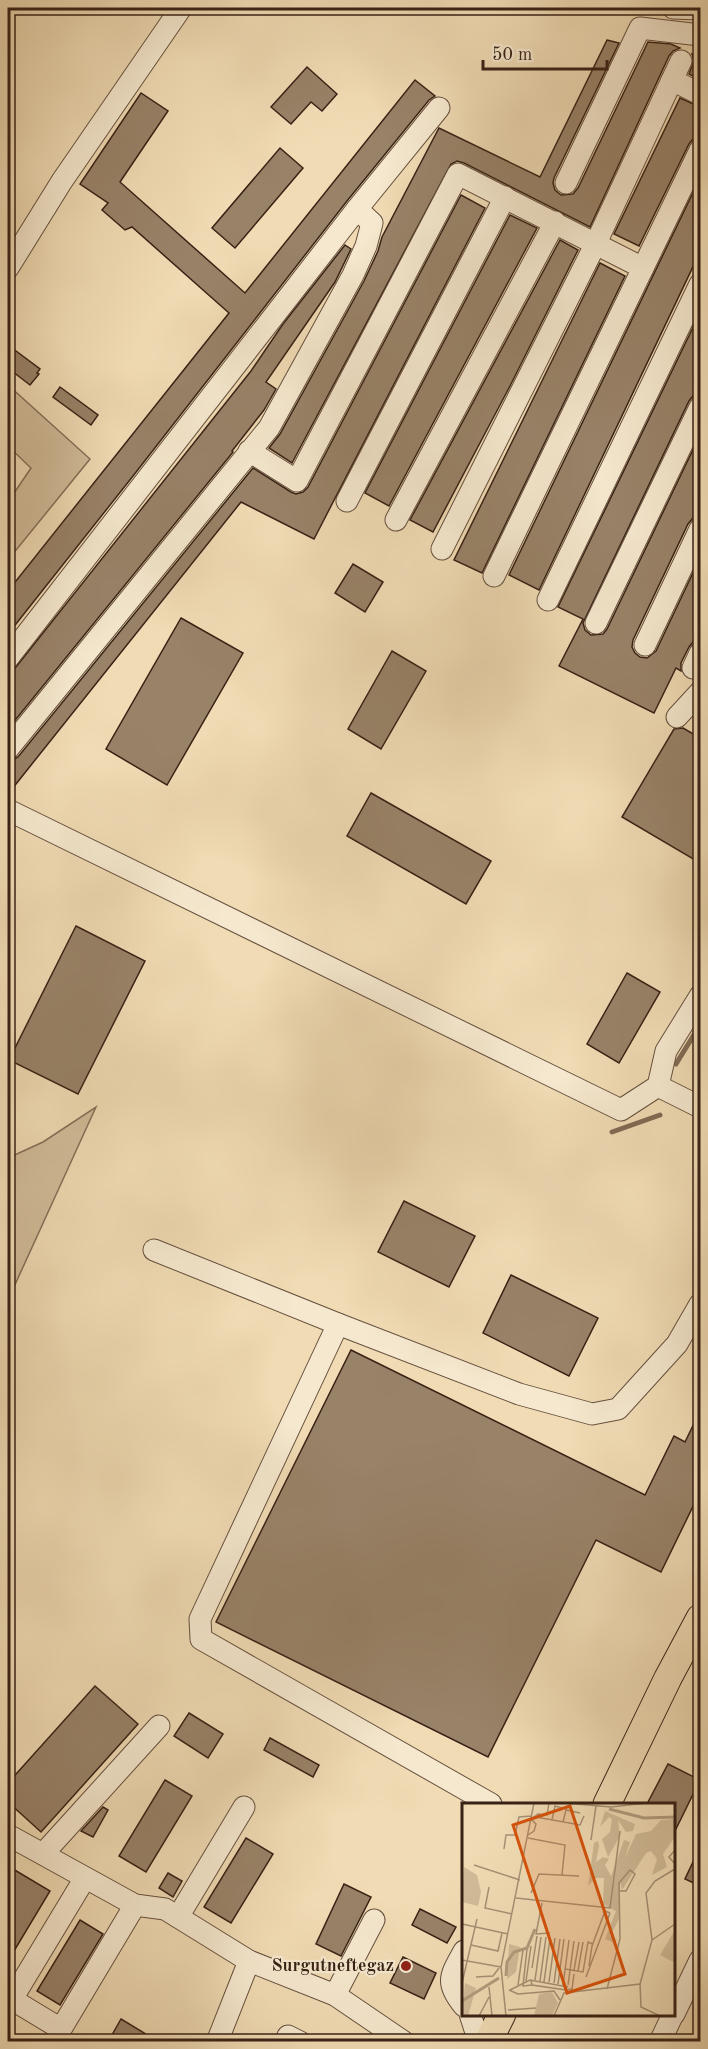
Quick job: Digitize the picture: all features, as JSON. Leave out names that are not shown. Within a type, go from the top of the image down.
[{"type":"main road","points":[[608,1803],[668,1678],[700,1618]]},
{"type":"main road","points":[[488,2042],[501,2016]]},
{"type":"street","points":[[8,268],[62,181],[181,8]]},
{"type":"street","points":[[673,8],[700,9]]},
{"type":"street","points":[[566,183],[640,28],[700,35]]},
{"type":"street","points":[[442,549],[596,243],[676,71],[700,94]]},
{"type":"street","points":[[8,658],[357,209],[439,108]]},
{"type":"street","points":[[494,576],[700,150]]},
{"type":"street","points":[[249,451],[297,481],[458,174],[643,268]]},
{"type":"street","points":[[347,501],[505,197]]},
{"type":"street","points":[[8,749],[269,428],[353,275],[366,246],[372,223],[357,209]]},
{"type":"street","points":[[396,520],[555,222]]},
{"type":"street","points":[[548,600],[699,293]]},
{"type":"street","points":[[596,623],[700,407]]},
{"type":"street","points":[[645,645],[700,529]]},
{"type":"street","points":[[677,717],[700,692]]},
{"type":"street","points":[[8,810],[621,1110],[658,1086],[666,1052],[700,996]]},
{"type":"street","points":[[658,1086],[700,1107]]},
{"type":"street","points":[[154,1250],[519,1394],[592,1414],[618,1409],[677,1344],[700,1304]]},
{"type":"street","points":[[338,1324],[200,1619],[201,1639],[489,1803]]},
{"type":"street","points":[[43,1854],[159,1726]]},
{"type":"street","points":[[178,1917],[244,1807]]},
{"type":"street","points":[[10,1841],[43,1854],[135,1905],[165,1909],[249,1961],[335,1995],[404,2042]]},
{"type":"street","points":[[85,1878],[10,1998],[60,2029],[135,1905]]},
{"type":"street","points":[[335,1995],[374,1920]]},
{"type":"street","points":[[462,1955],[450,1976],[454,1995],[462,2004]]},
{"type":"street","points":[[675,2010],[700,1960]]},
{"type":"street","points":[[217,2042],[249,1961]]},
{"type":"street","points":[[471,2016],[479,2042]]},
{"type":"street","points":[[660,2042],[672,2016]]},
{"type":"street","points":[[285,2042],[288,2036],[300,2042]]},
{"type":"shaded area","points":[[8,385],[90,459],[8,560],[8,502],[31,468],[8,446]]},
{"type":"shaded area","points":[[96,1107],[8,1300],[8,1158],[43,1142]]},
{"type":"building","points":[[607,40],[619,43],[554,178],[555,190],[561,195],[573,194],[578,188],[648,42],[671,44],[680,48],[669,56],[590,227],[464,163],[457,161],[451,164],[292,463],[269,448],[280,434],[364,281],[382,237],[439,128],[540,177]]},
{"type":"building","points":[[692,54],[700,58],[700,80],[689,74],[694,61]]},
{"type":"building","points":[[307,67],[337,94],[322,111],[311,102],[291,124],[271,107]]},
{"type":"building","points":[[415,80],[435,96],[429,100],[347,201],[8,634],[8,591],[229,313],[132,227],[125,230],[102,210],[108,203],[80,184],[141,93],[168,111],[120,182],[245,293]]},
{"type":"building","points":[[680,98],[700,107],[700,137],[693,139],[689,144],[639,246],[614,234]]},
{"type":"building","points":[[280,148],[303,168],[235,248],[212,228]]},
{"type":"building","points":[[700,178],[700,252],[539,590],[509,575]]},
{"type":"building","points":[[461,195],[485,208],[314,539],[241,502],[8,794],[8,762],[18,757],[253,468],[296,494],[308,487]]},
{"type":"building","points":[[510,215],[537,228],[389,506],[365,493]]},
{"type":"building","points":[[560,240],[578,250],[433,532],[410,520]]},
{"type":"building","points":[[345,245],[351,249],[335,282],[266,382],[276,389],[264,410],[233,452],[8,729],[8,677],[251,371],[283,324]]},
{"type":"building","points":[[600,263],[625,276],[482,573],[454,560]]},
{"type":"building","points":[[699,315],[700,394],[693,396],[689,401],[583,623],[585,630],[591,635],[603,634],[607,629],[700,435],[700,516],[693,518],[688,524],[633,640],[632,647],[640,657],[647,658],[656,651],[700,558],[700,640],[693,642],[689,647],[681,663],[681,671],[676,668],[654,713],[559,666],[583,619],[558,607]]},
{"type":"building","points":[[8,345],[40,369],[37,373],[39,374],[30,385],[8,368]]},
{"type":"building","points":[[60,387],[98,415],[91,425],[53,397]]},
{"type":"building","points":[[353,564],[383,582],[365,612],[335,593]]},
{"type":"building","points":[[181,618],[243,653],[167,785],[106,749]]},
{"type":"building","points":[[392,651],[426,671],[381,749],[348,729]]},
{"type":"building","points":[[683,728],[700,738],[700,863],[622,817],[674,729]]},
{"type":"building","points":[[371,793],[491,861],[466,904],[347,836]]},
{"type":"building","points":[[76,926],[145,961],[78,1094],[9,1060]]},
{"type":"building","points":[[627,973],[660,992],[619,1063],[587,1044]]},
{"type":"building","points":[[404,1201],[475,1236],[449,1287],[378,1252]]},
{"type":"building","points":[[511,1275],[598,1318],[569,1376],[483,1333]]},
{"type":"building","points":[[351,1350],[645,1495],[674,1436],[685,1442],[700,1411],[700,1492],[661,1572],[596,1540],[488,1757],[216,1622]]},
{"type":"building","points":[[95,1686],[138,1724],[41,1832],[8,1802],[8,1783]]},
{"type":"building","points":[[189,1713],[223,1734],[208,1758],[174,1736]]},
{"type":"building","points":[[270,1738],[319,1765],[313,1777],[264,1750]]},
{"type":"building","points":[[668,1764],[700,1780],[675,1831],[675,1803],[648,1803]]},
{"type":"building","points":[[165,1780],[192,1796],[146,1872],[119,1856]]},
{"type":"building","points":[[103,1807],[108,1810],[93,1837],[81,1831]]},
{"type":"building","points":[[246,1838],[273,1854],[231,1923],[204,1907]]},
{"type":"building","points":[[700,1847],[700,1886],[685,1879]]},
{"type":"building","points":[[8,1866],[50,1891],[8,1961]]},
{"type":"building","points":[[168,1873],[182,1881],[173,1897],[159,1888]]},
{"type":"building","points":[[344,1884],[371,1897],[341,1956],[316,1944]]},
{"type":"building","points":[[420,1909],[456,1927],[447,1943],[412,1925]]},
{"type":"building","points":[[80,1920],[103,1934],[60,2005],[37,1991]]},
{"type":"building","points":[[403,1957],[436,1973],[424,1999],[390,1983]]},
{"type":"building","points":[[121,2019],[159,2042],[108,2042]]},
{"type":"waterway","points":[[676,1064],[700,1025]]},
{"type":"waterway","points":[[612,1132],[660,1115]]},
{"type":"place","name":"Surgutneftegaz","points":[[406,1966]]}]
